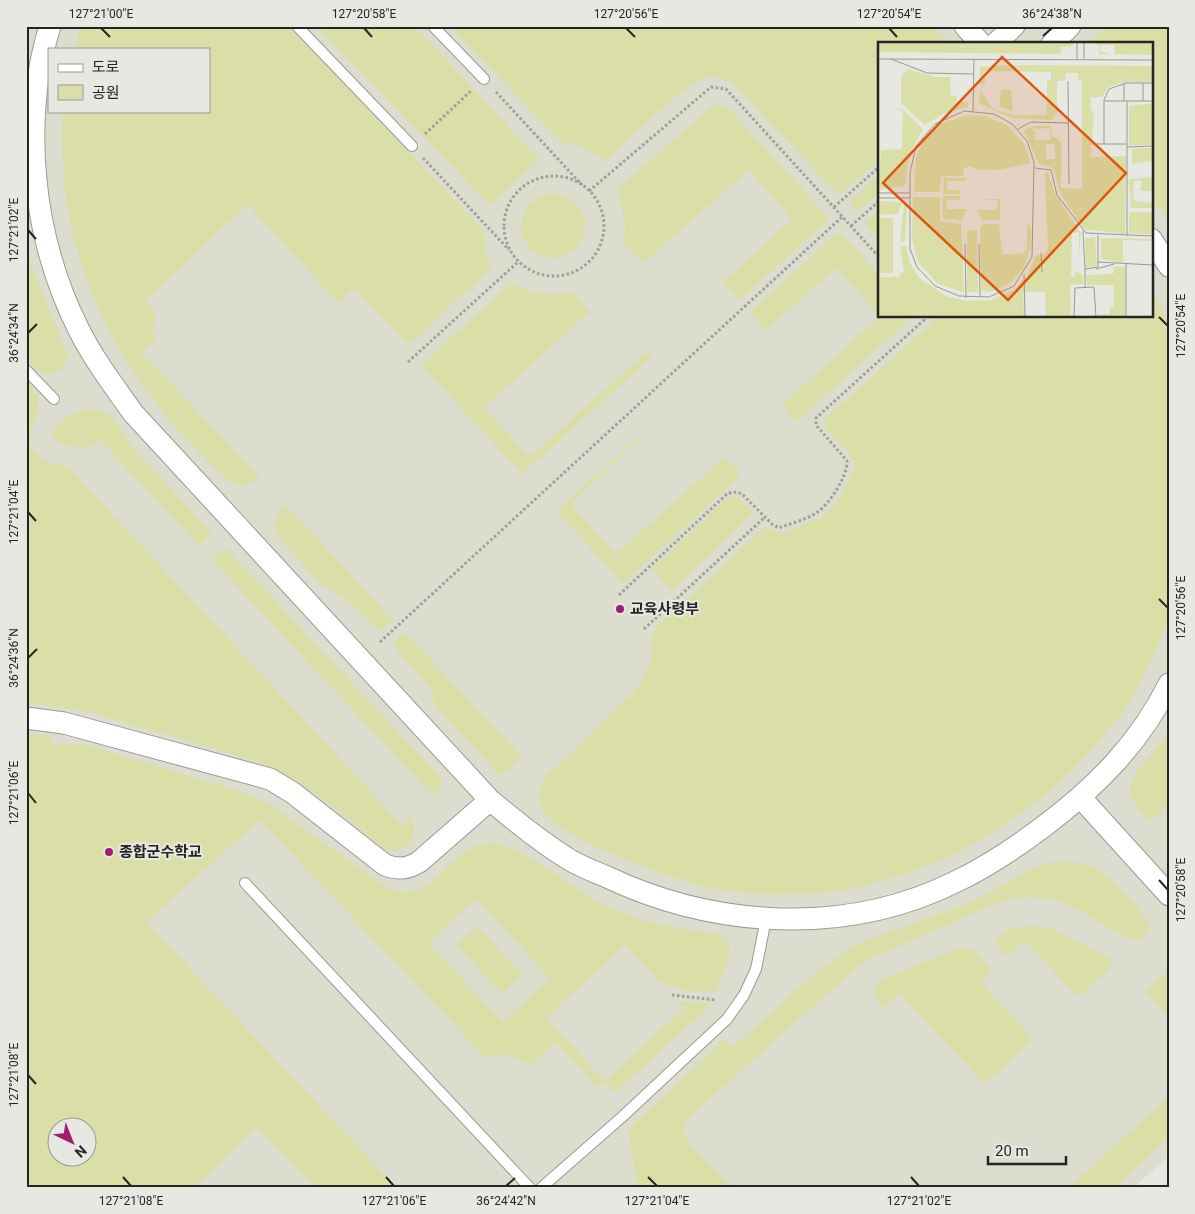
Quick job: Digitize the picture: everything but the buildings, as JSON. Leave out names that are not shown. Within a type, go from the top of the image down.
[{"type":"street","points":[[50,26],[42,51],[36,98],[34,147],[36,188],[33,200],[79,329],[101,368],[133,413],[490,800],[524,829],[572,861],[622,885],[664,901],[697,910],[766,919],[815,918],[862,912],[907,901],[954,883],[1011,852],[1081,798],[1126,752],[1157,709],[1169,684]]},
{"type":"street","points":[[965,26],[979,42]]},
{"type":"street","points":[[997,42],[1014,26]]},
{"type":"street","points":[[1054,42],[1070,26]]},
{"type":"street","points":[[1152,240],[1169,266]]},
{"type":"street","points":[[26,718],[64,723],[270,779],[294,793],[385,865],[396,869],[408,868],[419,862],[490,800]]},
{"type":"street","points":[[1081,798],[1169,895]]},
{"type":"lane","points":[[297,26],[412,146]]},
{"type":"lane","points":[[433,26],[484,79]]},
{"type":"lane","points":[[26,370],[54,399]]},
{"type":"lane","points":[[244,883],[530,1188]]},
{"type":"lane","points":[[541,1188],[622,1117],[727,1019],[744,995],[756,969],[766,919]]},
{"type":"path","points":[[484,79],[595,197],[602,213],[604,230],[600,247],[589,261],[577,271],[562,276],[546,276],[531,271],[518,262],[412,146],[484,79]]},
{"type":"path","points":[[589,192],[711,87],[718,87],[726,89],[878,255]]},
{"type":"path","points":[[834,207],[878,168]]},
{"type":"path","points":[[509,250],[504,234],[504,218],[509,204],[518,191],[532,181],[549,176],[566,177],[582,185]]},
{"type":"path","points":[[851,226],[878,202]]},
{"type":"path","points":[[380,642],[842,217]]},
{"type":"path","points":[[408,362],[518,262]]},
{"type":"path","points":[[619,595],[728,493],[737,492],[742,494],[779,528],[816,513],[828,500],[847,468],[847,461],[816,425],[816,418],[924,318]]},
{"type":"path","points":[[644,629],[765,517]]},
{"type":"path","points":[[672,995],[716,1000]]},
{"type":"shaded area","name":"교육사령부","points":[[26,26],[1169,26],[1169,1156],[1133,1188],[26,1188]]},
{"type":"green space","points":[[81,26],[289,26],[484,231],[485,255],[491,268],[409,345],[354,288],[338,303],[247,204],[146,301],[156,313],[152,330],[156,338],[142,353],[260,477],[248,484],[241,485],[228,481],[189,442],[155,402],[126,359],[101,315],[83,268],[70,218],[63,166],[63,112],[210,112],[210,48],[75,48]]},
{"type":"green space","points":[[316,26],[415,26],[539,160],[490,205]]},
{"type":"green space","points":[[450,26],[934,26],[947,42],[878,42],[878,161],[839,195],[731,82],[718,77],[705,78],[682,92],[604,162],[585,149],[562,143]]},
{"type":"green space","points":[[1105,26],[1169,26],[1169,220],[1152,200],[1152,42],[1089,42]]},
{"type":"green space","points":[[715,104],[728,108],[830,219],[739,300],[723,282],[792,219],[749,170],[643,263],[622,243],[626,226],[617,189]]},
{"type":"green space","points":[[878,176],[878,194],[858,212],[849,202]]},
{"type":"green space","points":[[553,194],[571,200],[579,208],[585,226],[579,244],[571,252],[553,258],[535,252],[527,244],[521,226],[527,208],[535,200]]},
{"type":"green space","points":[[878,211],[878,237],[864,223]]},
{"type":"green space","points":[[839,231],[878,273],[878,314],[836,268],[766,330],[750,312]]},
{"type":"green space","points":[[26,246],[36,277],[69,358],[59,370],[49,374],[38,370],[26,360]]},
{"type":"green space","points":[[512,283],[527,291],[548,295],[572,291],[590,312],[484,407],[529,457],[648,351],[653,356],[522,474],[421,365]]},
{"type":"green space","points":[[1152,289],[1169,324],[1169,618],[1143,678],[1123,711],[1099,742],[1072,770],[1013,820],[946,858],[910,872],[847,890],[822,893],[757,894],[710,888],[647,868],[594,846],[554,822],[544,811],[540,803],[539,794],[545,777],[634,692],[651,663],[651,641],[654,631],[766,526],[775,532],[784,532],[820,518],[837,502],[855,469],[853,458],[825,427],[824,420],[930,325],[935,318],[1152,318]]},
{"type":"green space","points":[[878,318],[910,318],[796,422],[782,405]]},
{"type":"green space","points":[[26,382],[38,399],[37,411],[30,433],[31,447],[46,461],[69,468],[402,825],[411,817],[413,825],[412,838],[405,847],[393,851],[385,850],[313,792],[265,764],[93,713],[26,703]]},
{"type":"green space","points":[[686,393],[571,505],[616,554],[725,457],[741,475],[623,584],[557,511]]},
{"type":"green space","points":[[85,409],[101,411],[111,416],[133,448],[212,533],[198,545],[99,439],[90,448],[66,446],[56,441],[52,431],[67,418]]},
{"type":"green space","points":[[736,496],[754,512],[672,591],[652,569],[726,499]]},
{"type":"green space","points":[[286,505],[393,620],[380,632],[353,604],[318,582],[279,537],[275,528],[275,520]]},
{"type":"green space","points":[[226,548],[440,777],[443,783],[433,796],[212,560]]},
{"type":"green space","points":[[406,633],[522,757],[501,776],[436,707],[429,686],[392,645]]},
{"type":"green space","points":[[1169,732],[1169,803],[1151,821],[1133,802],[1130,787],[1144,762]]},
{"type":"green space","name":"종합군수학교","points":[[26,733],[50,736],[53,744],[91,746],[242,792],[264,801],[388,889],[405,892],[419,889],[431,882],[463,853],[476,846],[492,843],[504,845],[533,859],[615,910],[657,924],[726,937],[729,943],[730,950],[727,964],[717,991],[692,992],[661,983],[625,945],[546,1018],[605,1081],[684,1008],[679,1002],[709,1003],[703,1012],[615,1093],[605,1082],[598,1087],[555,1042],[531,1065],[509,1055],[485,1057],[260,820],[146,922],[397,1188],[316,1188],[256,1126],[194,1188],[26,1188]],"holes":[[[476,899],[550,978],[503,1022],[428,943]]]},
{"type":"green space","points":[[1057,861],[1088,865],[1116,885],[1148,922],[1150,928],[1142,940],[1125,937],[1070,906],[1045,898],[1031,897],[999,902],[874,957],[859,966],[687,1120],[683,1132],[688,1142],[733,1188],[638,1188],[628,1132],[630,1128],[724,1039],[732,1048],[815,973],[856,944],[964,905],[1034,868]]},
{"type":"green space","points":[[477,926],[523,975],[502,994],[456,945]]},
{"type":"green space","points":[[1033,926],[1050,928],[1104,955],[1110,959],[1111,968],[1078,997],[1025,941],[1007,957],[998,947],[996,940],[1007,930]]},
{"type":"green space","points":[[961,947],[975,951],[992,970],[980,982],[1033,1039],[985,1084],[899,993],[884,1008],[874,994],[875,987],[880,980]]},
{"type":"green space","points":[[1169,969],[1169,1017],[1145,992]]},
{"type":"green space","points":[[1169,1096],[1169,1137],[1114,1188],[1069,1188]]},
{"type":"place","name":"교육사령부","points":[[620,609]]},
{"type":"place","name":"종합군수학교","points":[[109,852]]}]
